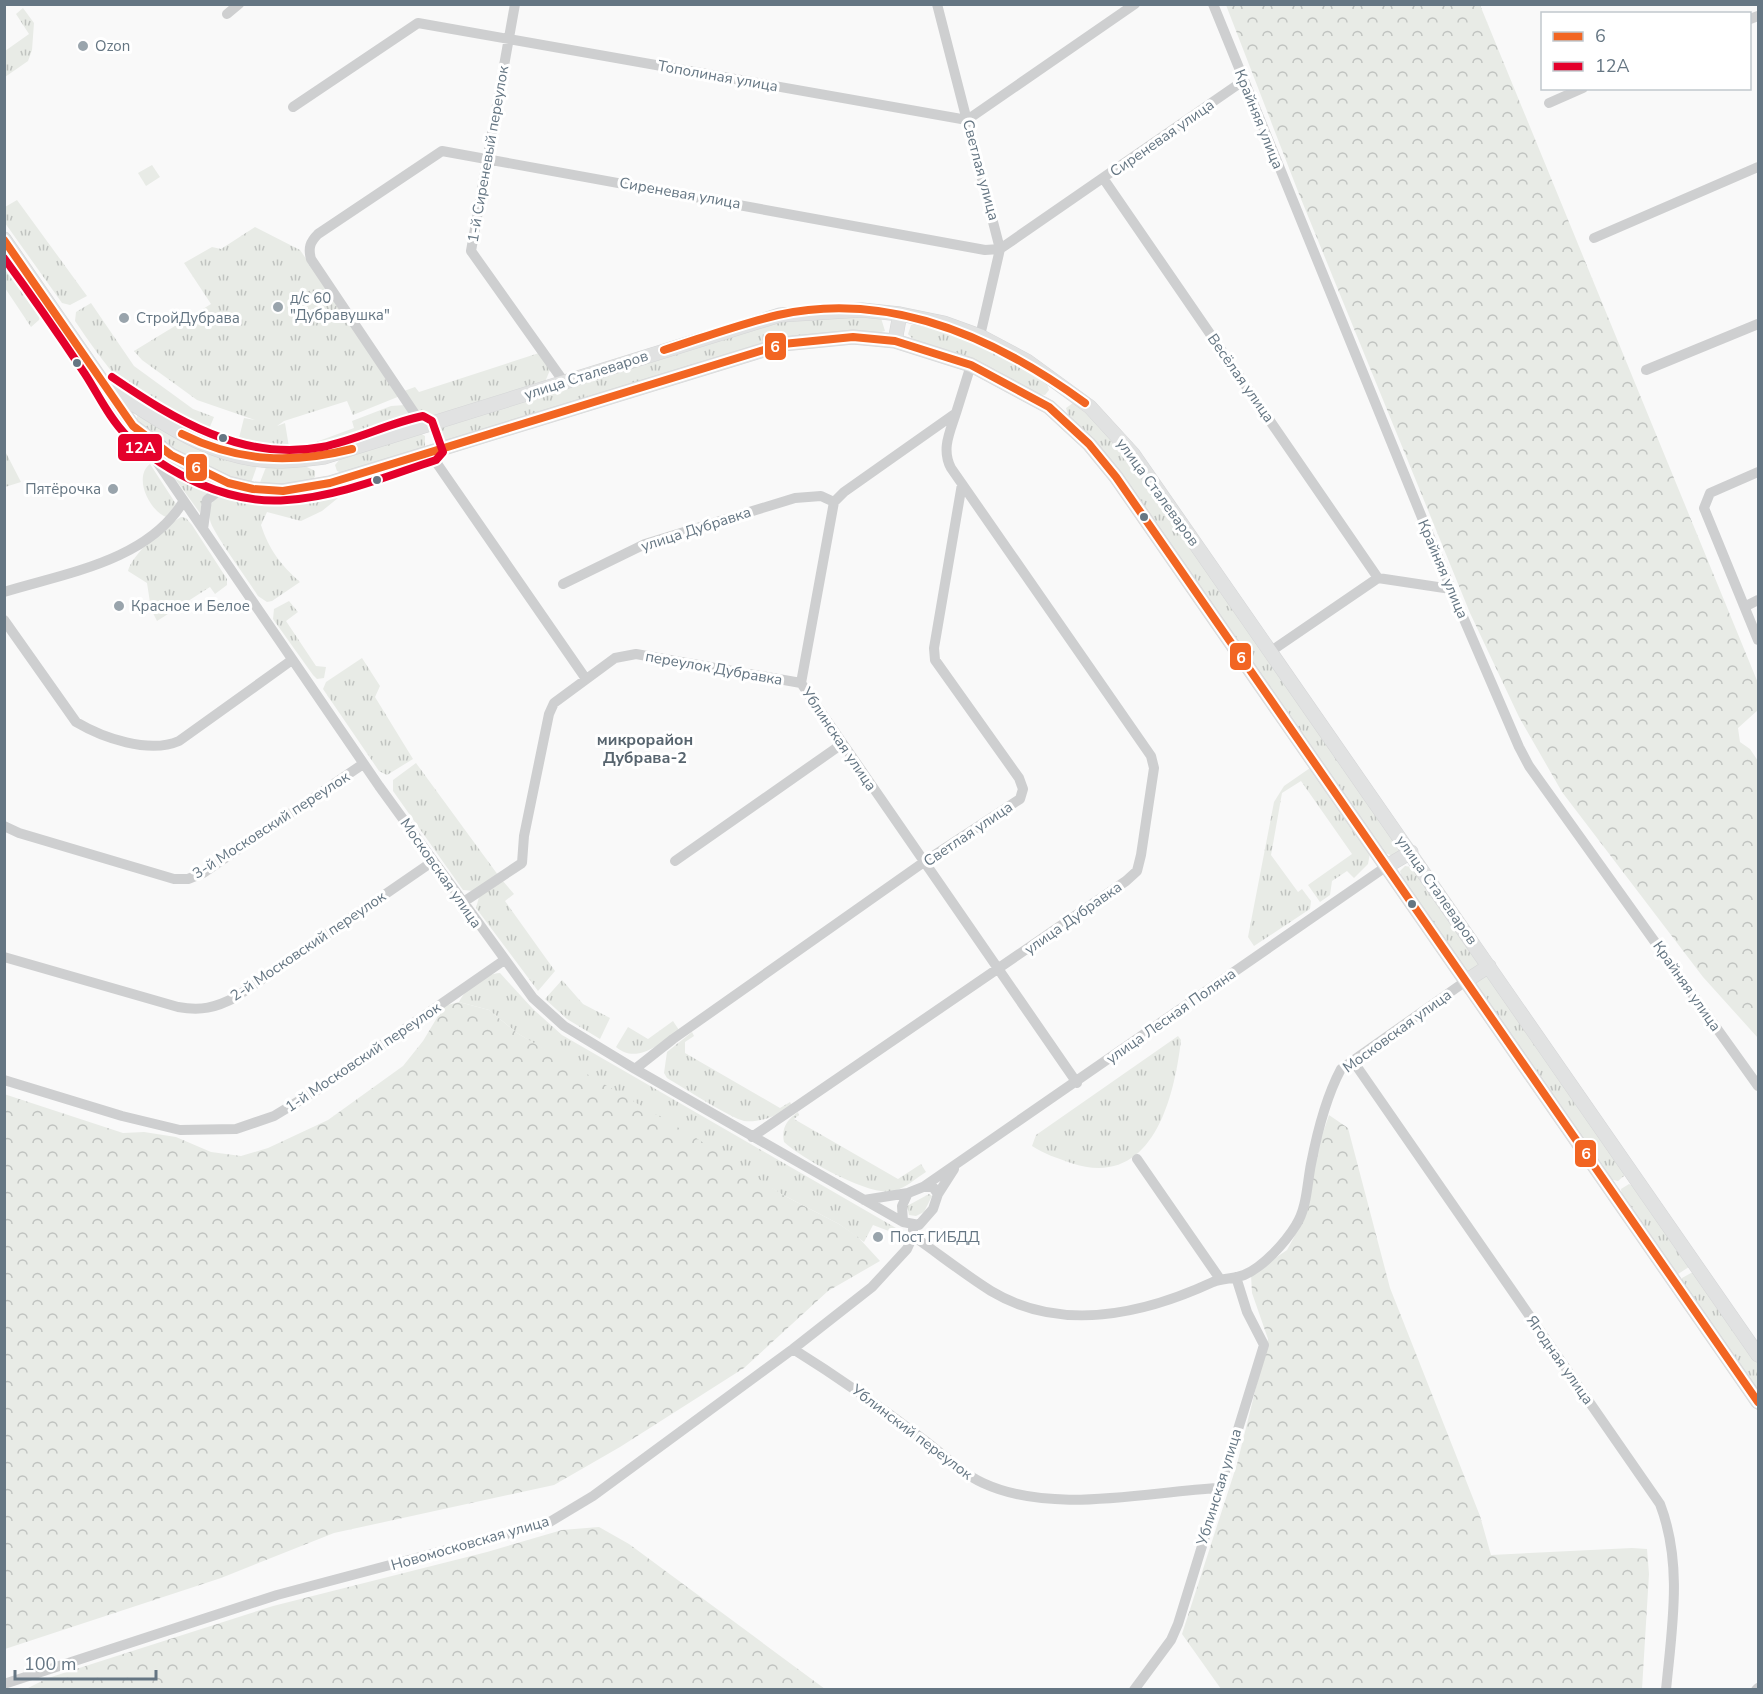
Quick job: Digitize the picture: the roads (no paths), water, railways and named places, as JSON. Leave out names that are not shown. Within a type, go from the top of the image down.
[{"type":"main road","name":"улица Сталеваров","points":[[4,239],[133,426],[171,455],[228,483],[254,489],[283,491],[330,483],[783,344],[853,337],[895,341],[971,365],[1049,407],[1089,444],[1116,477],[1758,1402]]},
{"type":"main road","name":"улица Сталеваров","points":[[106,386],[189,438],[236,456],[278,461],[324,457],[780,315],[862,310],[900,314],[944,323],[980,336],[1027,361],[1090,407],[1133,454],[1758,1355]]},
{"type":"main road","points":[[895,341],[900,314]]},
{"type":"main road","points":[[1049,407],[1065,387]]},
{"type":"main road","points":[[423,426],[434,450]]},
{"type":"main road","points":[[324,457],[330,483]]},
{"type":"main road","points":[[1387,866],[1411,852]]},
{"type":"main road","points":[[1466,981],[1489,966]]},
{"type":"main road","points":[[1674,1281],[1696,1266]]},
{"type":"street","points":[[227,14],[239,4]]},
{"type":"street","name":"1-й Сиреневый переулок","points":[[515,4],[471,251],[564,382]]},
{"type":"street","name":"Светлая улица","points":[[937,4],[1000,249],[980,336]]},
{"type":"street","points":[[967,120],[1135,4]]},
{"type":"street","name":"Крайняя улица","points":[[1213,4],[1451,589],[1529,766],[1758,1086]]},
{"type":"street","name":"Тополиная улица","points":[[293,107],[418,23],[509,37],[967,120]]},
{"type":"street","name":"Сиреневая улица","points":[[423,426],[311,259],[311,242],[442,151],[985,250],[1000,249],[1243,81]]},
{"type":"street","points":[[1549,103],[1578,90]]},
{"type":"street","points":[[1594,238],[1758,167]]},
{"type":"street","name":"Весёлая улица","points":[[1103,178],[1378,578]]},
{"type":"street","points":[[1646,370],[1758,324]]},
{"type":"street","points":[[834,502],[844,492],[956,413],[971,365]]},
{"type":"street","name":"улица Дубравка","points":[[752,1137],[999,970],[1137,871],[1147,822],[1154,768],[1151,756],[946,458],[947,442],[956,413]]},
{"type":"street","name":"Московская улица","points":[[133,426],[363,764],[533,998],[564,1026],[910,1228],[992,1291],[1018,1303],[1050,1312],[1095,1316],[1120,1314],[1173,1299],[1220,1279],[1246,1274],[1271,1254],[1297,1224],[1303,1209],[1312,1163],[1333,1084],[1341,1069],[1466,981]]},
{"type":"street","points":[[434,450],[438,465],[586,679]]},
{"type":"street","points":[[1758,472],[1710,492],[1704,508],[1758,640]]},
{"type":"street","points":[[203,529],[207,500],[228,483]]},
{"type":"street","name":"Светлая улица","points":[[635,1069],[673,1039],[924,862],[1020,799],[1023,789],[1019,778],[935,660],[934,648],[962,484]]},
{"type":"street","name":"улица Дубравка","points":[[563,584],[645,544],[795,498],[821,496],[834,502]]},
{"type":"street","points":[[4,592],[112,558],[147,539],[174,515],[183,502]]},
{"type":"street","name":"Ублинская улица","points":[[834,502],[801,683],[1077,1083]]},
{"type":"street","points":[[1271,651],[1378,578],[1451,589]]},
{"type":"street","points":[[1746,606],[1758,600]]},
{"type":"street","points":[[4,620],[76,722],[90,730],[159,747],[179,741],[292,660]]},
{"type":"street","name":"переулок Дубравка","points":[[462,903],[522,863],[524,836],[549,714],[554,703],[615,658],[636,654],[801,683]]},
{"type":"street","points":[[675,861],[842,744]]},
{"type":"street","name":"3-й Московский переулок","points":[[4,826],[19,833],[159,875],[188,879],[203,873],[363,764]]},
{"type":"street","name":"2-й Московский переулок","points":[[4,957],[178,1007],[197,1010],[215,1008],[236,997],[432,861]]},
{"type":"street","name":"улица Лесная Поляна","points":[[908,1193],[923,1187],[1077,1083],[1387,866]]},
{"type":"street","name":"1-й Московский переулок","points":[[4,1080],[122,1116],[180,1130],[236,1129],[274,1116],[317,1090],[504,961]]},
{"type":"street","name":"Ягодная улица","points":[[1353,1060],[1660,1504],[1667,1522],[1675,1564],[1675,1598],[1666,1689]]},
{"type":"street","points":[[1137,1159],[1220,1279]]},
{"type":"street","name":"улица Лесная Поляна","points":[[910,1228],[926,1219],[955,1166]]},
{"type":"street","points":[[923,1187],[933,1187],[938,1194]]},
{"type":"street","points":[[863,1200],[908,1193]]},
{"type":"street","points":[[908,1193],[902,1206],[910,1228]]},
{"type":"street","name":"Новомосковская улица","points":[[4,1684],[277,1595],[548,1523],[594,1496],[793,1349],[872,1287],[907,1249],[910,1228]]},
{"type":"street","name":"Ублинская улица","points":[[1134,1689],[1171,1641],[1264,1346],[1247,1312],[1236,1276]]},
{"type":"street","name":"Ублинский переулок","points":[[793,1349],[868,1398],[971,1476],[1005,1491],[1029,1497],[1075,1500],[1218,1488]]},
{"type":"place","name":"Ozon","points":[[83,46]]},
{"type":"place","name":"д/с 60 \"Дубравушка\"","points":[[278,307]]},
{"type":"place","name":"СтройДубрава","points":[[124,318]]},
{"type":"place","name":"Пятёрочка","points":[[113,489]]},
{"type":"place","name":"Красное и Белое","points":[[119,606]]},
{"type":"place","name":"Пост ГИБДД","points":[[878,1237]]},
{"type":"district","name":"микрорайон Дубрава-2","points":[[645,748]]}]
